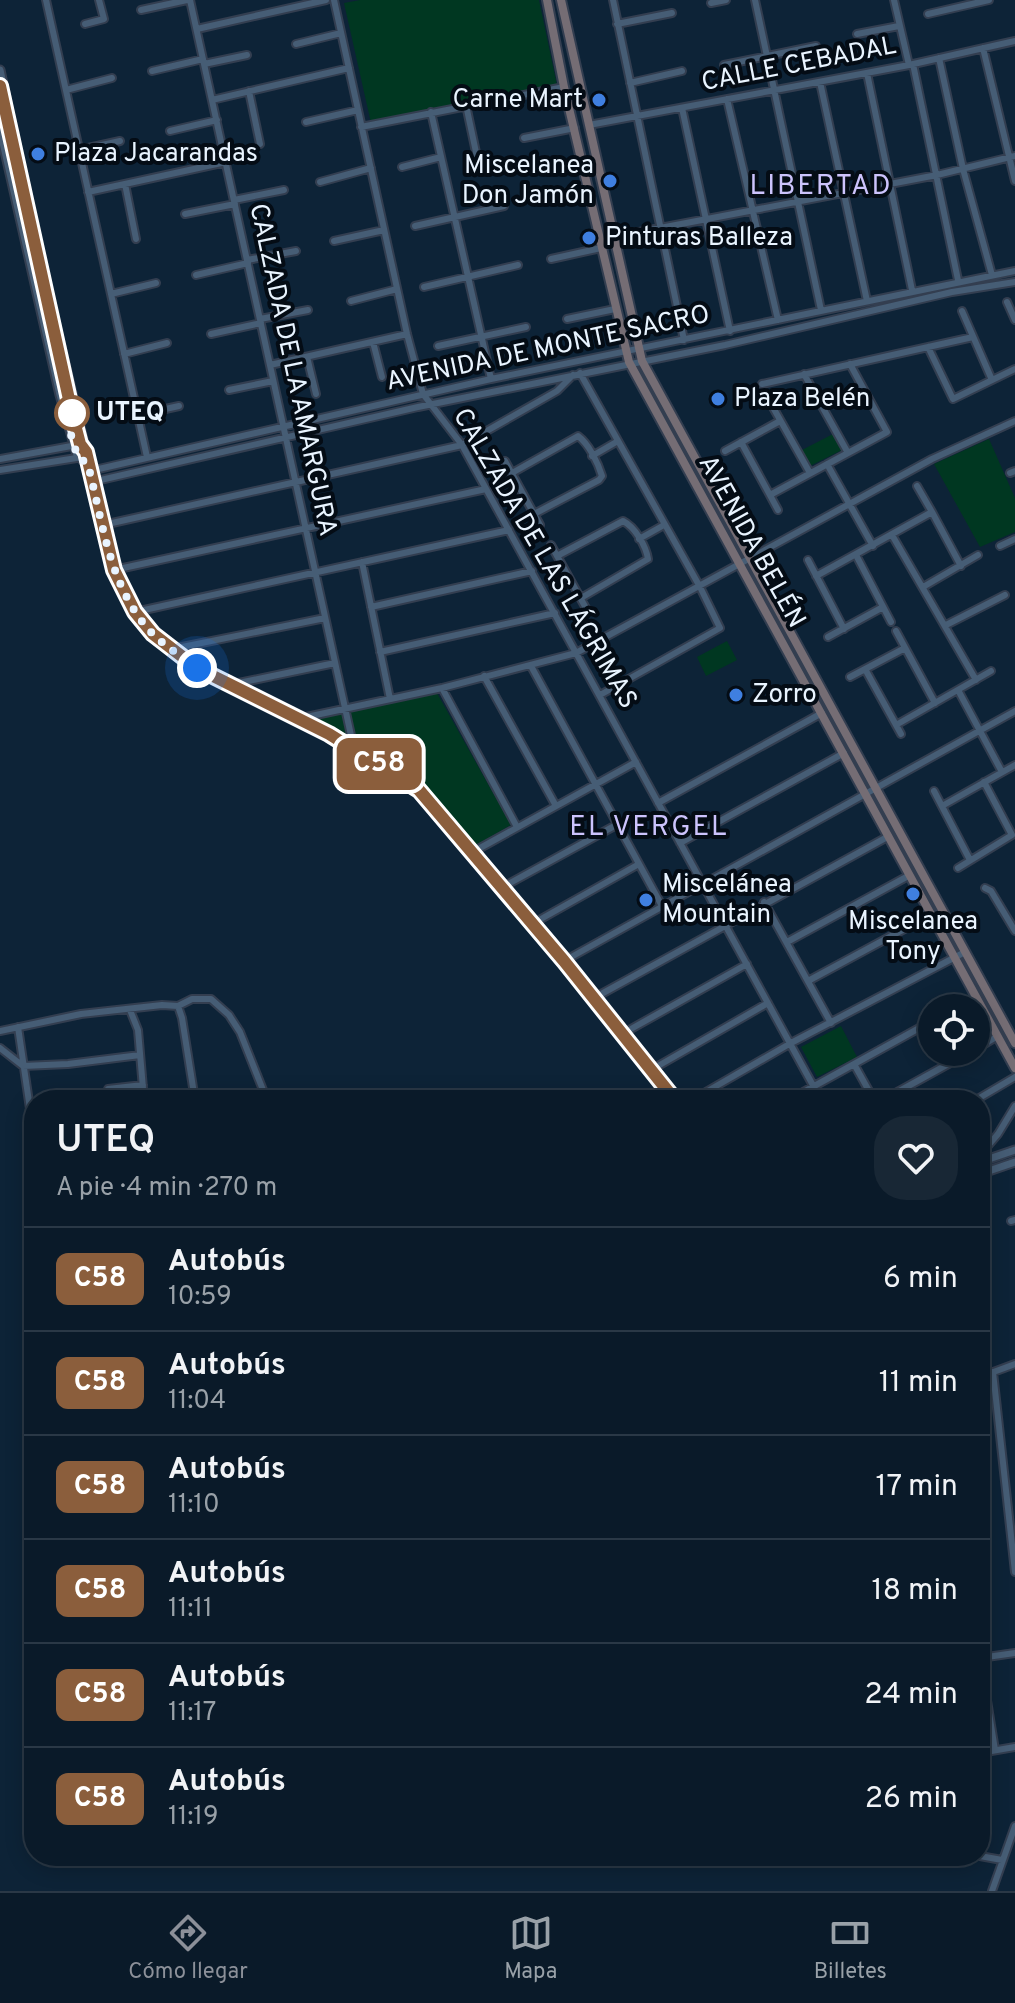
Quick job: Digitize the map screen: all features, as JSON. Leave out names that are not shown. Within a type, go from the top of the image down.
[{"type":"main road","name":"AVENIDA BELÉN","points":[[547,0],[564,87],[629,362],[975,994]]},
{"type":"main road","name":"AVENIDA BELÉN","points":[[561,0],[642,361],[1015,1043]]},
{"type":"main road","name":"AVENIDA BELÉN","points":[[990,1021],[1015,1068]]},
{"type":"street","points":[[46,0],[147,457]]},
{"type":"street","points":[[85,24],[104,19],[99,0]]},
{"type":"street","points":[[141,10],[189,0]]},
{"type":"street","name":"CALZADA DE LA AMARGURA","points":[[189,0],[354,749]]},
{"type":"street","points":[[197,29],[326,0]]},
{"type":"street","name":"CALZADA DE LAS LÁGRIMAS","points":[[334,0],[423,394],[462,445],[815,1090]]},
{"type":"street","points":[[613,0],[684,340]]},
{"type":"street","points":[[711,3],[726,0]]},
{"type":"street","points":[[755,0],[821,310]]},
{"type":"street","points":[[894,0],[937,175],[958,280]]},
{"type":"street","points":[[928,14],[989,0]]},
{"type":"street","points":[[617,24],[672,13]]},
{"type":"street","points":[[857,34],[899,26]]},
{"type":"street","points":[[296,44],[341,33]]},
{"type":"street","name":"CALLE CEBADAL","points":[[589,125],[867,73],[1015,41]]},
{"type":"street","points":[[724,65],[816,46]]},
{"type":"street","points":[[983,48],[1012,156],[1015,181]]},
{"type":"street","points":[[152,71],[247,55]]},
{"type":"street","points":[[939,58],[963,169],[992,275]]},
{"type":"street","points":[[212,100],[349,68]]},
{"type":"street","points":[[0,70],[44,275],[85,444],[86,462],[114,570],[135,612],[153,634],[197,668],[354,749],[419,790],[564,961],[667,1090]]},
{"type":"street","points":[[630,83],[682,71]]},
{"type":"street","points":[[867,73],[912,290]]},
{"type":"street","points":[[66,90],[112,78]]},
{"type":"street","points":[[820,82],[867,301]]},
{"type":"street","points":[[361,127],[564,87]]},
{"type":"street","points":[[249,91],[260,144]]},
{"type":"street","points":[[727,99],[778,320]]},
{"type":"street","points":[[466,105],[477,157]]},
{"type":"street","points":[[682,108],[730,331]]},
{"type":"street","points":[[306,122],[358,110]]},
{"type":"street","points":[[431,112],[491,379]]},
{"type":"street","points":[[170,131],[217,120]]},
{"type":"street","points":[[524,138],[575,128]]},
{"type":"street","points":[[0,129],[74,446],[86,462]]},
{"type":"street","points":[[79,150],[120,141]]},
{"type":"street","points":[[613,237],[937,175],[1012,156]]},
{"type":"street","points":[[402,167],[441,157]]},
{"type":"street","points":[[88,192],[226,162]]},
{"type":"street","points":[[320,182],[371,168]]},
{"type":"street","points":[[125,184],[136,239]]},
{"type":"street","points":[[537,199],[588,188]]},
{"type":"street","points":[[185,214],[284,190]]},
{"type":"street","points":[[415,226],[504,206]]},
{"type":"street","points":[[334,241],[384,230]]},
{"type":"street","points":[[551,259],[601,248]]},
{"type":"street","points":[[196,275],[296,251]]},
{"type":"street","points":[[424,287],[518,265]]},
{"type":"street","name":"AVENIDA DE MONTE SACRO","points":[[0,470],[147,457],[625,350],[730,331],[958,280],[1015,271]]},
{"type":"street","name":"AVENIDA DE MONTE SACRO","points":[[92,482],[629,362],[725,345],[952,292],[1015,282]]},
{"type":"street","points":[[111,294],[156,283]]},
{"type":"street","points":[[351,301],[397,289]]},
{"type":"street","points":[[1007,302],[1015,320]]},
{"type":"street","points":[[567,319],[615,309]]},
{"type":"street","points":[[211,334],[308,310]]},
{"type":"street","points":[[962,311],[992,380]]},
{"type":"street","points":[[438,346],[526,327]]},
{"type":"street","points":[[270,365],[407,334]]},
{"type":"street","points":[[762,384],[973,337]]},
{"type":"street","points":[[373,342],[382,377]]},
{"type":"street","points":[[124,354],[167,343]]},
{"type":"street","points":[[928,347],[953,399],[1014,372]]},
{"type":"street","points":[[307,357],[316,394]]},
{"type":"street","points":[[770,495],[887,432],[850,364]]},
{"type":"street","points":[[103,525],[462,445],[557,391],[576,374],[618,441],[720,628],[600,695]]},
{"type":"street","points":[[804,374],[848,453]]},
{"type":"street","points":[[229,390],[273,381]]},
{"type":"street","points":[[770,402],[810,473]]},
{"type":"street","points":[[138,415],[179,406]]},
{"type":"street","points":[[725,451],[780,421]]},
{"type":"street","points":[[297,719],[442,688],[576,653],[932,459],[1015,421]]},
{"type":"street","points":[[512,473],[578,436],[592,456],[601,478],[534,514]]},
{"type":"street","points":[[592,456],[618,441]]},
{"type":"street","points":[[741,442],[778,510]]},
{"type":"street","points":[[0,459],[85,444]]},
{"type":"street","points":[[505,461],[540,525]]},
{"type":"street","points":[[827,464],[873,546]]},
{"type":"street","points":[[917,486],[961,566]]},
{"type":"street","points":[[114,570],[486,489]]},
{"type":"street","points":[[816,576],[932,512]]},
{"type":"street","points":[[557,556],[623,521],[628,522],[639,539],[648,555],[645,562],[581,598]]},
{"type":"street","points":[[639,539],[664,525]]},
{"type":"street","points":[[135,612],[509,530]]},
{"type":"street","points":[[892,535],[976,680]]},
{"type":"street","points":[[1000,546],[1015,539]]},
{"type":"street","points":[[551,545],[587,610]]},
{"type":"street","points":[[856,555],[891,622]]},
{"type":"street","points":[[923,587],[978,555]]},
{"type":"street","points":[[808,560],[844,629]]},
{"type":"street","points":[[362,562],[390,699]]},
{"type":"street","points":[[371,607],[532,571]]},
{"type":"street","points":[[946,625],[1005,595]]},
{"type":"street","points":[[828,637],[883,607]]},
{"type":"street","points":[[380,652],[555,613]]},
{"type":"street","points":[[172,649],[325,618]]},
{"type":"street","points":[[896,631],[935,703]]},
{"type":"street","points":[[850,677],[905,648]]},
{"type":"street","points":[[229,685],[335,663]]},
{"type":"street","points":[[531,666],[662,906]]},
{"type":"street","points":[[865,669],[901,734]]},
{"type":"street","points":[[896,725],[991,671]]},
{"type":"street","points":[[484,676],[556,806]]},
{"type":"street","points":[[442,688],[517,827]]},
{"type":"street","points":[[958,690],[1002,772]]},
{"type":"street","points":[[564,961],[1015,711]]},
{"type":"street","points":[[658,803],[822,713]]},
{"type":"street","points":[[680,843],[844,753]]},
{"type":"street","points":[[471,853],[636,762]]},
{"type":"street","points":[[942,806],[1015,765]]},
{"type":"street","points":[[958,868],[1014,838],[984,782]]},
{"type":"street","points":[[934,791],[970,860]]},
{"type":"street","points":[[501,888],[618,824]]},
{"type":"street","points":[[594,998],[889,836]]},
{"type":"street","points":[[532,924],[639,864]]},
{"type":"street","points":[[787,942],[910,875]]},
{"type":"street","points":[[985,888],[991,891],[1015,931]]},
{"type":"street","points":[[764,902],[831,1023]]},
{"type":"street","points":[[808,981],[932,914]]},
{"type":"street","points":[[709,1090],[791,1043],[965,952]]},
{"type":"street","points":[[622,1034],[747,964]]},
{"type":"street","points":[[0,1031],[81,1014],[178,1006],[192,999],[211,999],[229,1015],[251,1055],[263,1090]]},
{"type":"street","points":[[651,1070],[768,1003]]},
{"type":"street","points":[[178,1006],[193,1090]]},
{"type":"street","points":[[130,1010],[138,1030],[143,1090]]},
{"type":"street","points":[[18,1027],[27,1090]]},
{"type":"street","points":[[806,1090],[918,1029]]},
{"type":"street","points":[[990,1041],[998,1036]]},
{"type":"street","points":[[0,1048],[23,1066],[140,1055]]},
{"type":"street","points":[[854,1064],[868,1090]]},
{"type":"street","points":[[901,1090],[945,1066]]},
{"type":"street","points":[[990,1092],[1015,1077]]},
{"type":"street","points":[[108,1089],[143,1085]]},
{"type":"street","points":[[990,1143],[1015,1106]]},
{"type":"street","points":[[990,1159],[1015,1150]]},
{"type":"street","points":[[990,1171],[1015,1162]]},
{"type":"street","points":[[990,1373],[1015,1364]]},
{"type":"street","points":[[993,1372],[1015,1572]]},
{"type":"street","points":[[990,1656],[1015,1653]]},
{"type":"street","points":[[990,1719],[995,1750]]},
{"type":"street","points":[[990,1751],[1015,1747]]},
{"type":"street","points":[[992,1891],[1015,1826]]},
{"type":"street","points":[[990,1858],[1002,1860]]},
{"type":"green space","points":[[360,0],[539,0],[557,85],[371,123],[344,3]]},
{"type":"green space","points":[[833,434],[842,450],[810,466],[802,450]]},
{"type":"green space","points":[[989,439],[1015,498],[1015,532],[980,547],[934,464]]},
{"type":"green space","points":[[727,641],[737,660],[706,676],[697,657]]},
{"type":"green space","points":[[437,693],[511,825],[476,845],[406,769],[312,719]]},
{"type":"green space","points":[[841,1026],[857,1057],[817,1077],[801,1047]]},
{"type":"bus line","name":"C58","points":[[0,86],[72,413],[80,444],[86,452],[114,570],[135,612],[153,634],[197,668],[329,734],[419,790],[564,961],[667,1090]]},
{"type":"place","name":"Carne Mart","points":[[599,100]]},
{"type":"place","name":"Plaza Jacarandas","points":[[38,154]]},
{"type":"place","name":"Miscelanea Don Jamón","points":[[610,181]]},
{"type":"place","name":"Pinturas Balleza","points":[[589,238]]},
{"type":"place","name":"Plaza Belén","points":[[718,399]]},
{"type":"place","name":"UTEQ","points":[[72,413]]},
{"type":"place","name":"Zorro","points":[[736,695]]},
{"type":"place","name":"Miscelanea Tony","points":[[913,894]]},
{"type":"place","name":"Miscelánea Mountain","points":[[646,900]]},
{"type":"district","name":"LIBERTAD","points":[[821,187]]},
{"type":"district","name":"EL VERGEL","points":[[649,828]]},
{"type":"route","points":[[72,413],[65,415],[77,455],[88,465],[114,570],[135,612],[153,634],[197,668]]}]
